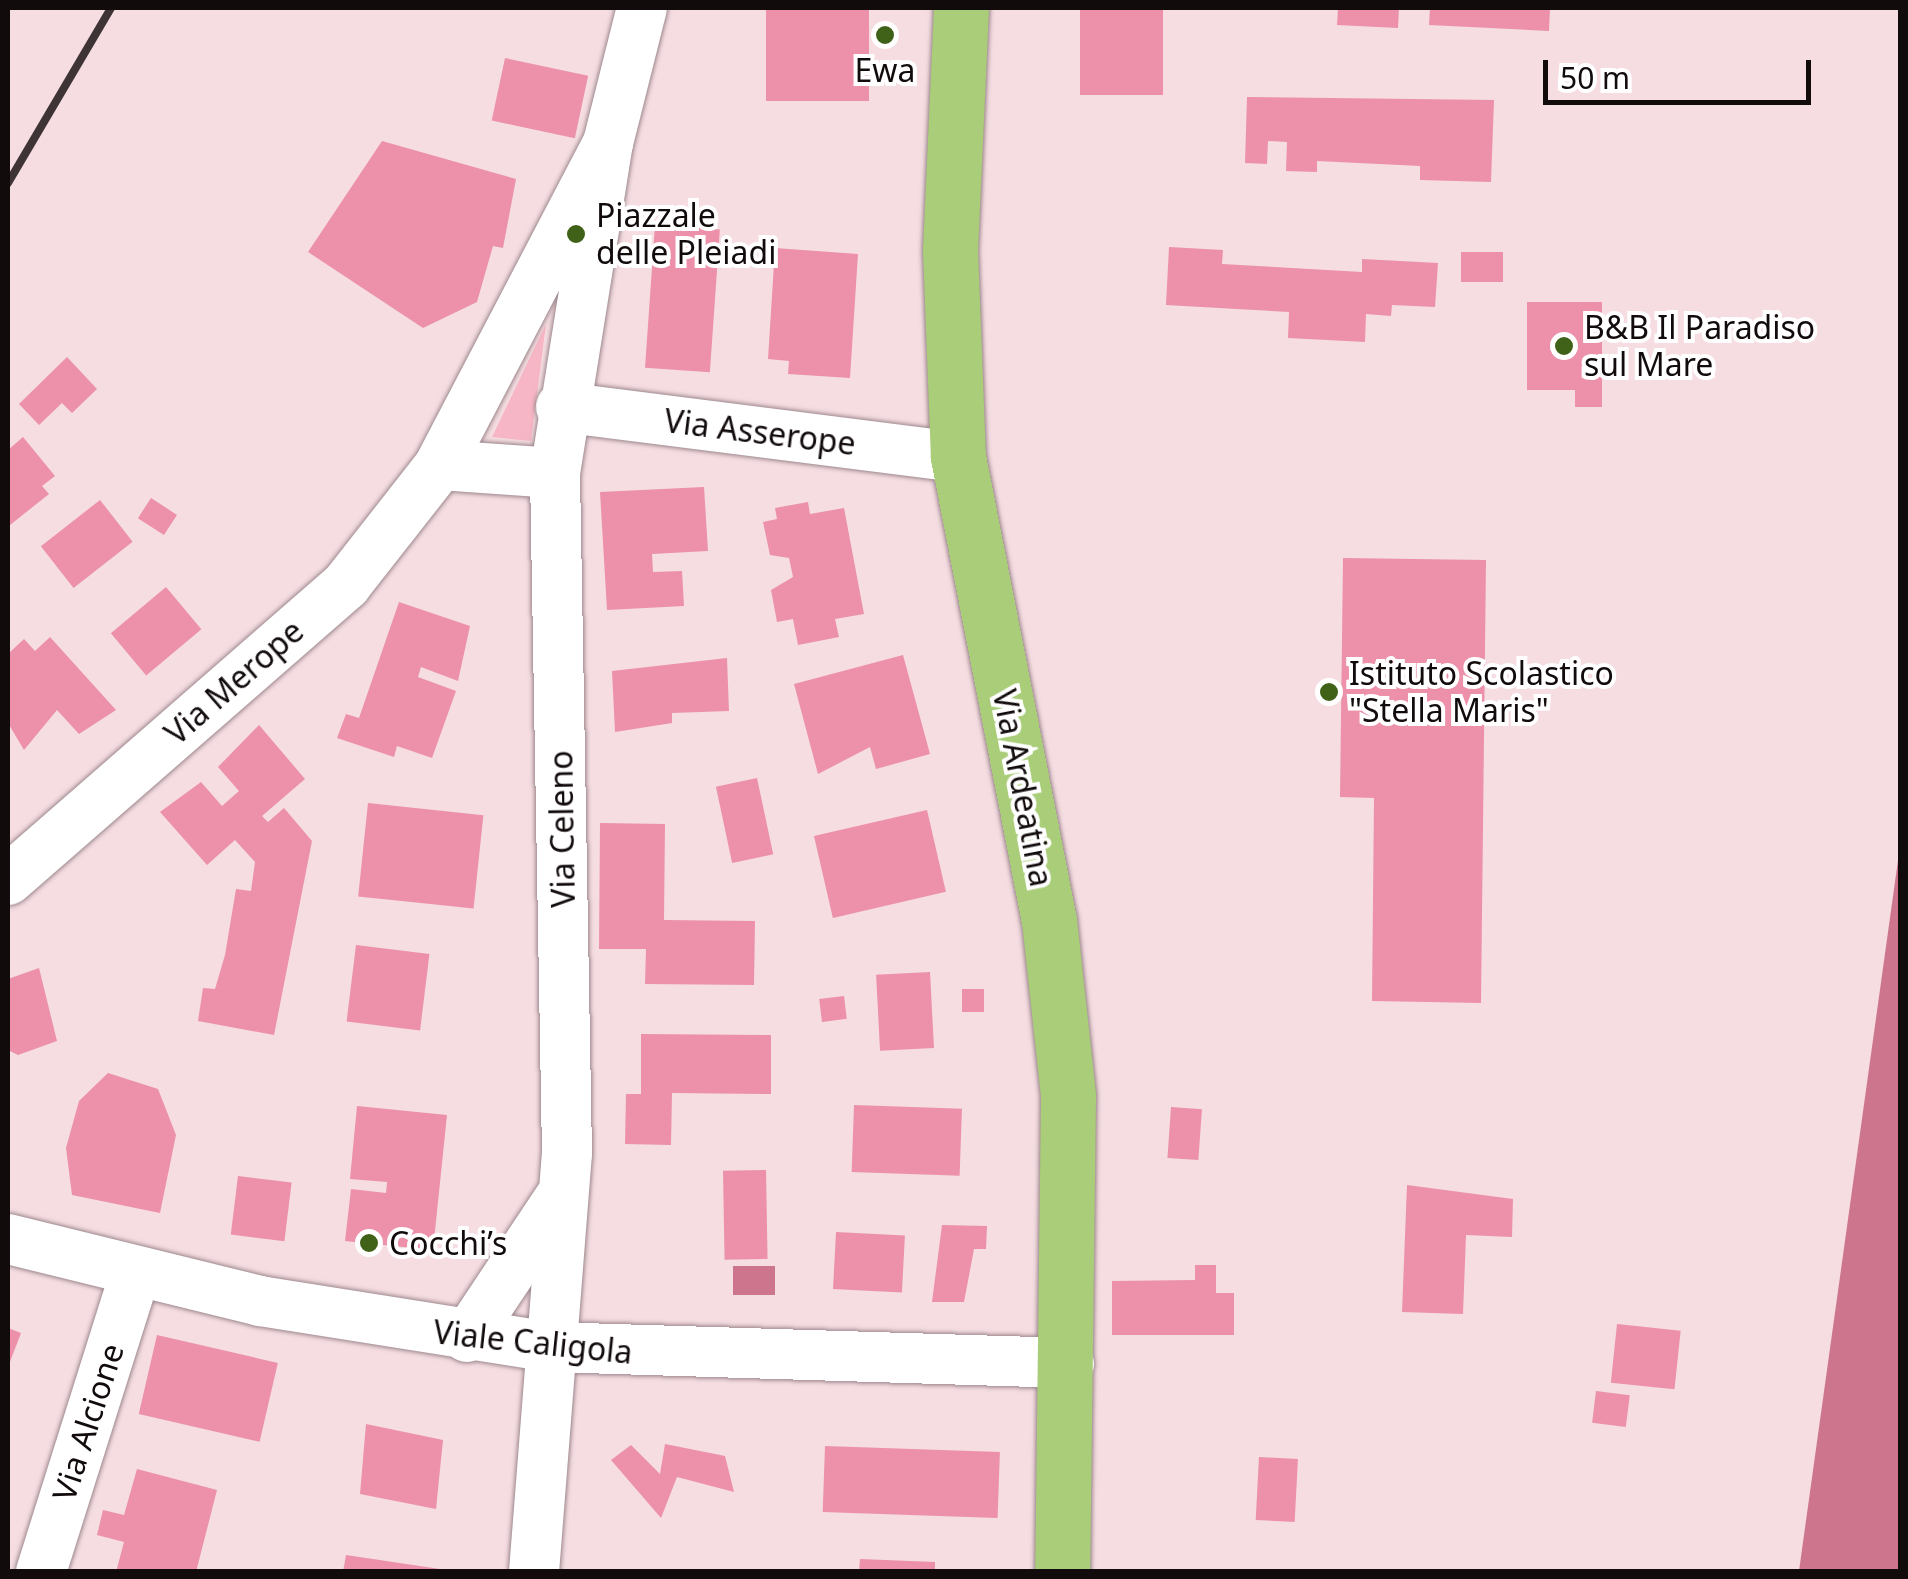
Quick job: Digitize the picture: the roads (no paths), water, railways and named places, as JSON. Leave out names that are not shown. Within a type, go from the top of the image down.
[{"type":"main road","name":"Via Ardeatina","points":[[961,8],[950,250],[958,457],[1056,979],[1068,1115],[1069,1363],[1062,1572]]},
{"type":"street","points":[[608,143],[440,465],[555,473],[561,407],[608,143],[642,8]]},
{"type":"street","name":"Via Asserope","points":[[561,407],[958,457]]},
{"type":"street","name":"Via Merope","points":[[8,880],[354,576],[440,465]]},
{"type":"street","name":"Via Celeno","points":[[534,1572],[566,1186],[555,473]]},
{"type":"street","points":[[467,1337],[566,1186]]},
{"type":"street","name":"Viale Caligola","points":[[8,1239],[135,1274],[467,1337],[550,1348],[1069,1363]]},
{"type":"street","name":"Via Alcione","points":[[41,1572],[135,1274]]},
{"type":"railway","points":[[8,183],[111,8]]},
{"type":"place","name":"Ewa","points":[[885,35]]},
{"type":"place","name":"Piazzale delle Pleiadi","points":[[576,234]]},
{"type":"place","name":"B&B Il Paradiso sul Mare","points":[[1564,346]]},
{"type":"place","name":"Istituto Scolastico \"Stella Maris\"","points":[[1329,692]]},
{"type":"place","name":"Cocchi’s","points":[[369,1243]]}]
